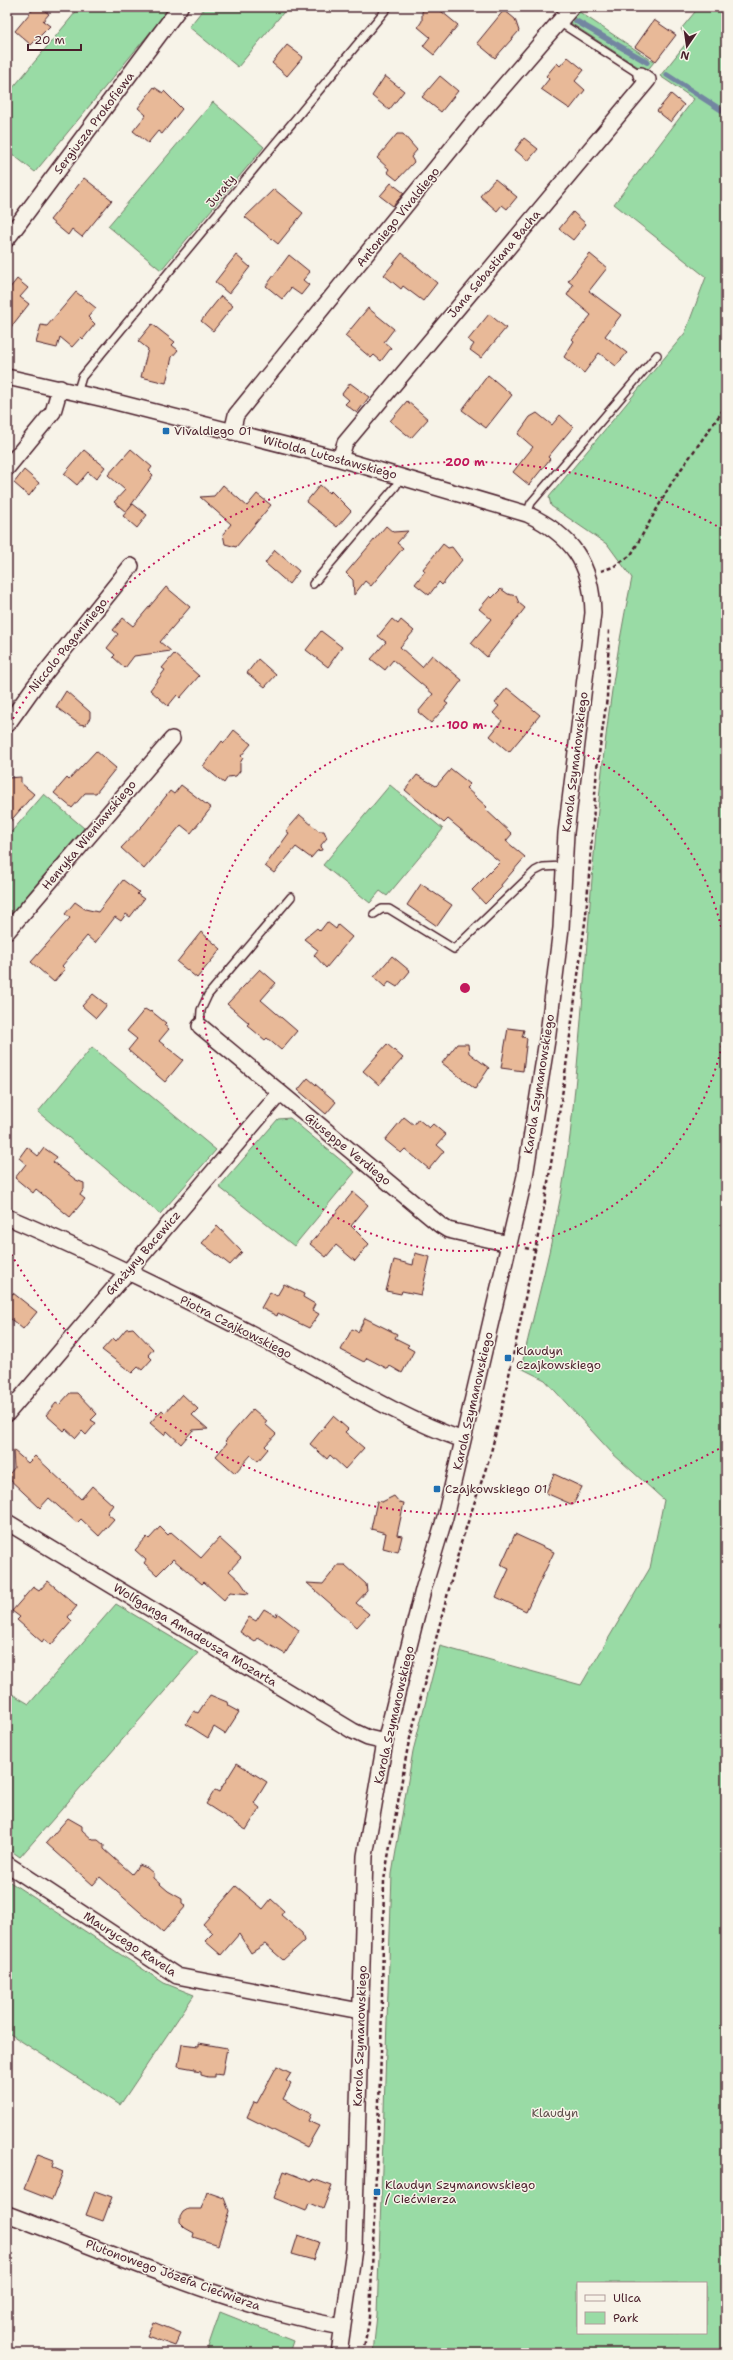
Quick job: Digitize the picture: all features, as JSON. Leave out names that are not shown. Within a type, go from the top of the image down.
[{"type":"street","name":"Sergiusza Prokofiewa","points":[[7,239],[180,7]]},
{"type":"street","name":"Antoniego Vivaldiego","points":[[232,432],[236,415],[443,162],[478,116],[572,7]]},
{"type":"street","name":"Jana Sebastiana Bacha","points":[[340,459],[345,443],[648,80],[641,75]]},
{"type":"street","name":"Witolda Lutosławskiego","points":[[7,377],[60,388],[340,459],[400,475],[527,514],[553,528],[572,547],[581,561],[592,589],[593,613]]},
{"type":"street","points":[[7,468],[54,412],[60,388]]},
{"type":"street","name":"Niccolo Paganiniego","points":[[7,725],[34,687],[131,566]]},
{"type":"street","name":"Karola Szymanowskiego","points":[[339,2353],[354,2249],[365,1856],[385,1742],[463,1440],[525,1176],[548,1034],[561,928],[563,866],[593,613]]},
{"type":"street","name":"Henryka Wieniawskiego","points":[[7,932],[172,739]]},
{"type":"street","name":"Giuseppe Verdiego","points":[[200,1026],[440,1225],[448,1230],[509,1244]]},
{"type":"street","name":"Grażyny Bacewicz","points":[[7,1414],[126,1271],[280,1093]]},
{"type":"street","name":"Piotra Czajkowskiego","points":[[7,1217],[126,1271],[236,1326],[423,1424],[463,1440]]},
{"type":"street","name":"Wolfganga Amadeusza Mozarta","points":[[7,1522],[354,1731],[368,1738],[385,1742]]},
{"type":"street","name":"Maurycego Ravela","points":[[7,1864],[177,1976],[360,2010]]},
{"type":"street","name":"Plutonowego Józefa Ciećwierza","points":[[7,2214],[239,2300],[309,2321],[342,2327]]},
{"type":"lane","name":"Juraty","points":[[77,393],[82,377],[388,7]]},
{"type":"lane","points":[[559,22],[641,75]]},
{"type":"lane","points":[[527,514],[531,502],[657,355]]},
{"type":"lane","points":[[313,584],[396,486],[400,475]]},
{"type":"lane","points":[[374,914],[382,909],[389,909],[454,949],[535,871],[543,867],[563,866]]},
{"type":"lane","points":[[200,1026],[201,1010],[208,995],[291,897]]},
{"type":"path","points":[[603,570],[622,563],[631,555],[672,482],[726,406]]},
{"type":"path","points":[[363,2353],[370,2317],[381,2054],[384,1880],[408,1746],[461,1543],[490,1456],[504,1404],[544,1207],[563,1089],[586,915],[597,768],[607,698],[608,675]]},
{"type":"green space","points":[[80,7],[171,7],[35,172],[7,150],[7,95]]},
{"type":"green space","points":[[205,7],[288,7],[238,67],[189,27]]},
{"type":"green space","name":"Klaudyn","points":[[699,7],[726,7],[726,2353],[373,2353],[377,2315],[392,1874],[413,1751],[440,1646],[581,1685],[650,1568],[664,1500],[612,1453],[545,1380],[521,1368],[549,1253],[566,1165],[577,1066],[600,786],[608,716],[632,578],[608,545],[551,506],[549,497],[685,333],[706,277],[614,204],[694,99],[660,76],[688,41],[681,29]]},
{"type":"green space","points":[[578,11],[654,62],[646,72],[569,22]]},
{"type":"green space","points":[[213,102],[264,147],[161,270],[108,226]]},
{"type":"green space","points":[[390,785],[443,829],[387,896],[380,891],[370,903],[323,865]]},
{"type":"green space","points":[[44,794],[84,828],[7,919],[7,837]]},
{"type":"green space","points":[[92,1047],[216,1150],[160,1214],[38,1112]]},
{"type":"green space","points":[[290,1118],[355,1172],[294,1246],[219,1187],[278,1119]]},
{"type":"green space","points":[[116,1604],[198,1653],[20,1857],[7,1848],[7,1691],[29,1704]]},
{"type":"green space","points":[[7,1880],[164,1983],[194,1995],[120,2105],[7,2032]]},
{"type":"green space","points":[[220,2312],[293,2341],[289,2353],[206,2353]]},
{"type":"building","points":[[35,7],[40,7],[49,14],[43,21],[50,26],[31,45],[15,31]]},
{"type":"building","points":[[425,7],[436,7],[458,25],[434,55],[423,46],[430,37],[418,27],[422,21],[422,12]]},
{"type":"building","points":[[504,10],[515,19],[519,31],[495,58],[477,43]]},
{"type":"building","points":[[654,20],[676,35],[656,61],[635,47]]},
{"type":"building","points":[[287,45],[303,57],[287,76],[272,63]]},
{"type":"building","points":[[568,57],[584,70],[575,81],[585,90],[570,109],[541,89],[549,79],[546,76],[557,63],[560,66]]},
{"type":"building","points":[[385,76],[404,91],[389,110],[372,96]]},
{"type":"building","points":[[440,76],[458,91],[441,112],[422,97]]},
{"type":"building","points":[[154,87],[163,93],[164,91],[182,109],[162,134],[158,131],[148,143],[133,131],[146,115],[138,108]]},
{"type":"building","points":[[671,94],[684,105],[671,122],[657,111]]},
{"type":"building","points":[[397,134],[403,134],[417,150],[411,157],[414,162],[397,180],[387,172],[389,169],[377,158]]},
{"type":"building","points":[[524,138],[538,149],[528,161],[515,150]]},
{"type":"building","points":[[84,178],[112,200],[82,237],[72,229],[68,235],[50,220]]},
{"type":"building","points":[[495,179],[517,197],[507,209],[502,205],[497,211],[480,196]]},
{"type":"building","points":[[391,183],[404,193],[393,206],[380,196]]},
{"type":"building","points":[[274,189],[303,213],[278,244],[245,217]]},
{"type":"building","points":[[573,212],[586,224],[573,240],[559,229]]},
{"type":"building","points":[[402,253],[437,283],[423,301],[403,286],[401,289],[384,275]]},
{"type":"building","points":[[590,254],[607,268],[589,291],[621,315],[605,336],[627,353],[616,366],[599,353],[584,373],[564,357],[574,341],[572,339],[591,315],[567,295],[573,285],[568,281]]},
{"type":"building","points":[[236,255],[250,267],[229,294],[215,282]]},
{"type":"building","points":[[289,255],[310,272],[303,280],[309,285],[301,295],[291,288],[282,299],[266,286]]},
{"type":"building","points":[[17,279],[28,288],[20,297],[29,304],[7,332],[7,287],[9,289]]},
{"type":"building","points":[[76,292],[96,308],[88,317],[95,324],[83,339],[81,337],[72,347],[60,337],[57,348],[36,343],[41,325],[47,326]]},
{"type":"building","points":[[221,296],[233,306],[213,331],[201,321]]},
{"type":"building","points":[[368,308],[394,329],[384,342],[391,348],[381,361],[374,355],[371,358],[345,336]]},
{"type":"building","points":[[489,314],[506,328],[481,358],[470,350],[474,344],[468,340]]},
{"type":"building","points":[[152,324],[175,342],[172,345],[178,350],[172,357],[166,383],[141,377],[148,349],[138,341]]},
{"type":"building","points":[[488,375],[512,395],[486,428],[462,410]]},
{"type":"building","points":[[350,383],[369,397],[357,413],[345,404],[349,400],[342,394]]},
{"type":"building","points":[[407,401],[428,419],[411,438],[390,421]]},
{"type":"building","points":[[537,413],[552,425],[560,415],[573,427],[548,457],[550,459],[529,485],[513,472],[533,447],[518,434],[530,417]]},
{"type":"building","points":[[131,449],[152,467],[149,471],[153,475],[126,512],[114,502],[125,490],[108,475]]},
{"type":"building","points":[[84,450],[105,467],[96,479],[88,472],[77,485],[64,474]]},
{"type":"building","points":[[24,470],[39,483],[29,496],[14,483]]},
{"type":"building","points":[[223,485],[247,506],[257,494],[271,505],[236,547],[225,544],[223,534],[231,524],[200,497],[214,496]]},
{"type":"building","points":[[320,485],[329,493],[331,491],[351,511],[337,527],[306,502]]},
{"type":"building","points":[[133,504],[147,515],[137,528],[123,516]]},
{"type":"building","points":[[386,526],[393,532],[408,531],[397,543],[403,548],[371,586],[365,581],[354,595],[353,580],[346,573]]},
{"type":"building","points":[[443,544],[448,548],[452,547],[462,560],[442,585],[439,582],[429,595],[415,584],[425,571],[423,569]]},
{"type":"building","points":[[275,550],[299,571],[289,584],[265,563]]},
{"type":"building","points":[[166,587],[190,607],[160,642],[171,651],[134,656],[125,668],[113,657],[115,655],[107,648],[118,634],[113,630],[123,618],[133,626]]},
{"type":"building","points":[[501,589],[508,594],[516,596],[519,603],[525,608],[487,657],[471,643],[491,619],[479,609],[490,596],[492,598]]},
{"type":"building","points":[[392,619],[398,624],[401,620],[414,631],[400,647],[422,667],[432,655],[462,680],[445,702],[448,704],[431,723],[418,712],[433,694],[393,660],[385,670],[371,659],[386,642],[378,636]]},
{"type":"building","points":[[321,631],[342,647],[328,667],[306,650]]},
{"type":"building","points":[[174,654],[199,676],[180,698],[177,695],[168,706],[150,690],[165,670],[162,668]]},
{"type":"building","points":[[258,659],[276,675],[265,687],[247,673]]},
{"type":"building","points":[[507,688],[540,715],[509,752],[490,736],[502,721],[493,713],[499,706],[495,703]]},
{"type":"building","points":[[66,691],[90,712],[90,718],[85,725],[79,724],[56,707]]},
{"type":"building","points":[[234,730],[251,744],[241,756],[243,758],[240,763],[240,771],[236,776],[228,777],[224,783],[203,766],[222,741],[224,743]]},
{"type":"building","points":[[96,751],[116,768],[96,793],[85,793],[72,808],[54,793],[67,778],[69,780]]},
{"type":"building","points":[[451,769],[470,784],[466,788],[487,807],[485,809],[512,834],[506,841],[525,857],[501,885],[502,887],[485,904],[472,890],[500,862],[448,819],[444,823],[405,790],[417,775],[436,786]]},
{"type":"building","points":[[21,777],[21,783],[34,794],[7,825],[7,778]]},
{"type":"building","points":[[181,785],[211,808],[191,833],[181,825],[144,869],[121,848],[144,824],[170,791],[174,794]]},
{"type":"building","points":[[300,815],[319,831],[324,831],[327,838],[321,845],[322,850],[317,851],[311,858],[296,847],[274,873],[265,866],[289,833],[286,831]]},
{"type":"building","points":[[123,880],[139,892],[137,894],[144,899],[130,917],[126,914],[121,921],[115,917],[95,943],[87,936],[62,966],[65,969],[54,982],[31,962],[70,918],[65,914],[75,902],[85,909],[98,912]]},
{"type":"building","points":[[421,884],[452,905],[437,926],[407,905]]},
{"type":"building","points":[[327,922],[336,929],[338,925],[352,937],[326,968],[314,955],[318,950],[304,939],[317,928],[320,931]]},
{"type":"building","points":[[201,932],[221,949],[197,978],[177,962]]},
{"type":"building","points":[[392,956],[410,971],[397,987],[389,982],[385,987],[374,977]]},
{"type":"building","points":[[260,969],[276,983],[261,1000],[297,1031],[281,1050],[267,1038],[265,1040],[247,1025],[249,1023],[227,1004]]},
{"type":"building","points":[[93,994],[107,1005],[96,1018],[82,1006]]},
{"type":"building","points":[[145,1009],[150,1012],[151,1011],[166,1023],[164,1025],[169,1029],[159,1041],[183,1060],[165,1082],[128,1050],[137,1039],[127,1031]]},
{"type":"building","points":[[508,1028],[524,1030],[522,1037],[527,1038],[523,1071],[501,1068]]},
{"type":"building","points":[[387,1044],[403,1058],[379,1085],[363,1071]]},
{"type":"building","points":[[457,1044],[468,1044],[469,1053],[489,1068],[475,1089],[442,1063]]},
{"type":"building","points":[[308,1078],[336,1102],[326,1114],[298,1090]]},
{"type":"building","points":[[404,1117],[414,1125],[418,1119],[429,1128],[433,1124],[446,1135],[437,1145],[444,1151],[429,1169],[405,1149],[401,1153],[385,1140]]},
{"type":"building","points":[[27,1147],[38,1156],[44,1148],[57,1157],[53,1162],[76,1180],[84,1183],[84,1189],[80,1195],[85,1199],[70,1217],[36,1189],[33,1193],[15,1178],[26,1164],[19,1158]]},
{"type":"building","points":[[353,1192],[368,1205],[351,1226],[369,1244],[355,1261],[336,1245],[326,1257],[310,1244]]},
{"type":"building","points":[[217,1226],[242,1252],[230,1265],[202,1243]]},
{"type":"building","points":[[415,1253],[430,1257],[421,1295],[402,1291],[401,1294],[386,1291],[394,1260],[413,1265]]},
{"type":"building","points":[[284,1284],[304,1294],[303,1297],[315,1304],[312,1310],[319,1314],[309,1328],[278,1313],[277,1316],[261,1308],[270,1292],[277,1296]]},
{"type":"building","points":[[13,1293],[37,1312],[23,1329],[7,1316],[7,1300]]},
{"type":"building","points":[[365,1318],[397,1334],[395,1338],[409,1345],[407,1347],[414,1351],[402,1373],[390,1366],[388,1369],[367,1358],[364,1362],[341,1350],[352,1329],[358,1332]]},
{"type":"building","points":[[133,1328],[153,1349],[148,1355],[152,1359],[142,1370],[138,1367],[132,1373],[102,1350],[113,1338],[116,1341],[126,1329]]},
{"type":"building","points":[[70,1393],[77,1393],[97,1414],[91,1420],[96,1423],[86,1435],[82,1431],[76,1438],[66,1429],[64,1431],[46,1415],[56,1403],[59,1405]]},
{"type":"building","points":[[182,1394],[198,1409],[192,1415],[208,1429],[193,1430],[181,1444],[167,1431],[164,1435],[150,1423],[162,1410],[165,1413]]},
{"type":"building","points":[[253,1409],[267,1421],[265,1424],[276,1434],[265,1446],[268,1449],[258,1461],[251,1455],[235,1473],[216,1456],[227,1443],[225,1441]]},
{"type":"building","points":[[333,1416],[348,1429],[345,1432],[364,1448],[345,1469],[330,1455],[327,1459],[310,1444]]},
{"type":"building","points":[[13,1450],[28,1463],[35,1456],[81,1499],[92,1486],[113,1505],[107,1513],[114,1519],[99,1536],[81,1519],[77,1523],[49,1498],[40,1508],[7,1477],[14,1468]]},
{"type":"building","points":[[554,1474],[582,1487],[573,1505],[546,1493]]},
{"type":"building","points":[[394,1496],[399,1502],[404,1503],[397,1535],[402,1536],[398,1552],[383,1548],[386,1533],[371,1529],[377,1501],[382,1502]]},
{"type":"building","points":[[160,1527],[168,1535],[171,1532],[201,1558],[219,1538],[241,1558],[229,1571],[240,1581],[249,1594],[230,1592],[224,1600],[204,1582],[202,1584],[173,1559],[157,1575],[144,1563],[146,1560],[135,1550],[147,1537],[149,1539]]},
{"type":"building","points":[[515,1534],[554,1552],[526,1611],[496,1597],[509,1569],[501,1565]]},
{"type":"building","points":[[338,1565],[345,1565],[366,1584],[367,1591],[356,1603],[369,1614],[357,1627],[307,1583],[323,1584]]},
{"type":"building","points":[[48,1581],[77,1606],[68,1617],[72,1621],[51,1645],[44,1639],[42,1642],[17,1620],[20,1617],[12,1611],[33,1587],[39,1591]]},
{"type":"building","points":[[264,1609],[276,1616],[277,1613],[299,1630],[285,1654],[258,1638],[255,1642],[240,1632],[249,1617],[256,1621]]},
{"type":"building","points":[[210,1695],[227,1702],[228,1706],[239,1712],[225,1734],[214,1727],[208,1738],[186,1724],[194,1711],[198,1713]]},
{"type":"building","points":[[237,1763],[267,1782],[254,1803],[260,1808],[246,1830],[206,1804],[215,1790],[219,1792]]},
{"type":"building","points":[[68,1818],[82,1826],[82,1830],[93,1840],[98,1840],[104,1845],[104,1849],[132,1874],[139,1865],[147,1868],[153,1873],[153,1878],[168,1891],[182,1899],[182,1903],[186,1906],[163,1932],[100,1877],[93,1885],[46,1843]]},
{"type":"building","points":[[236,1886],[263,1909],[271,1899],[284,1911],[281,1915],[302,1933],[304,1941],[283,1960],[265,1944],[251,1953],[239,1934],[221,1955],[205,1941],[213,1933],[203,1924]]},
{"type":"building","points":[[199,2043],[227,2048],[222,2075],[215,2074],[215,2077],[208,2077],[201,2075],[201,2072],[195,2071],[195,2069],[178,2066],[182,2044],[199,2046]]},
{"type":"building","points":[[277,2066],[291,2073],[286,2081],[291,2084],[283,2099],[311,2114],[308,2121],[319,2126],[307,2147],[247,2117],[254,2102],[257,2103]]},
{"type":"building","points":[[38,2154],[54,2160],[52,2167],[63,2172],[52,2200],[24,2189]]},
{"type":"building","points":[[284,2171],[312,2182],[313,2179],[332,2186],[323,2209],[309,2203],[306,2211],[274,2198]]},
{"type":"building","points":[[95,2191],[112,2197],[103,2221],[86,2215]]},
{"type":"building","points":[[207,2192],[224,2198],[229,2211],[218,2245],[193,2237],[194,2233],[180,2223],[180,2217],[183,2212],[188,2209],[201,2209]]},
{"type":"building","points":[[298,2235],[319,2242],[313,2260],[292,2254]]},
{"type":"building","points":[[153,2322],[181,2333],[175,2346],[147,2336]]},
{"type":"waterway","points":[[576,21],[647,62]]},
{"type":"waterway","points":[[667,75],[726,113]]},
{"type":"place","name":"Vivaldiego 01","points":[[166,431]]},
{"type":"place","name":"Klaudyn Czajkowskiego","points":[[508,1358]]},
{"type":"place","name":"Czajkowskiego 01","points":[[437,1489]]},
{"type":"place","name":"Klaudyn Szymanowskiego / Ciećwierza","points":[[377,2192]]}]
